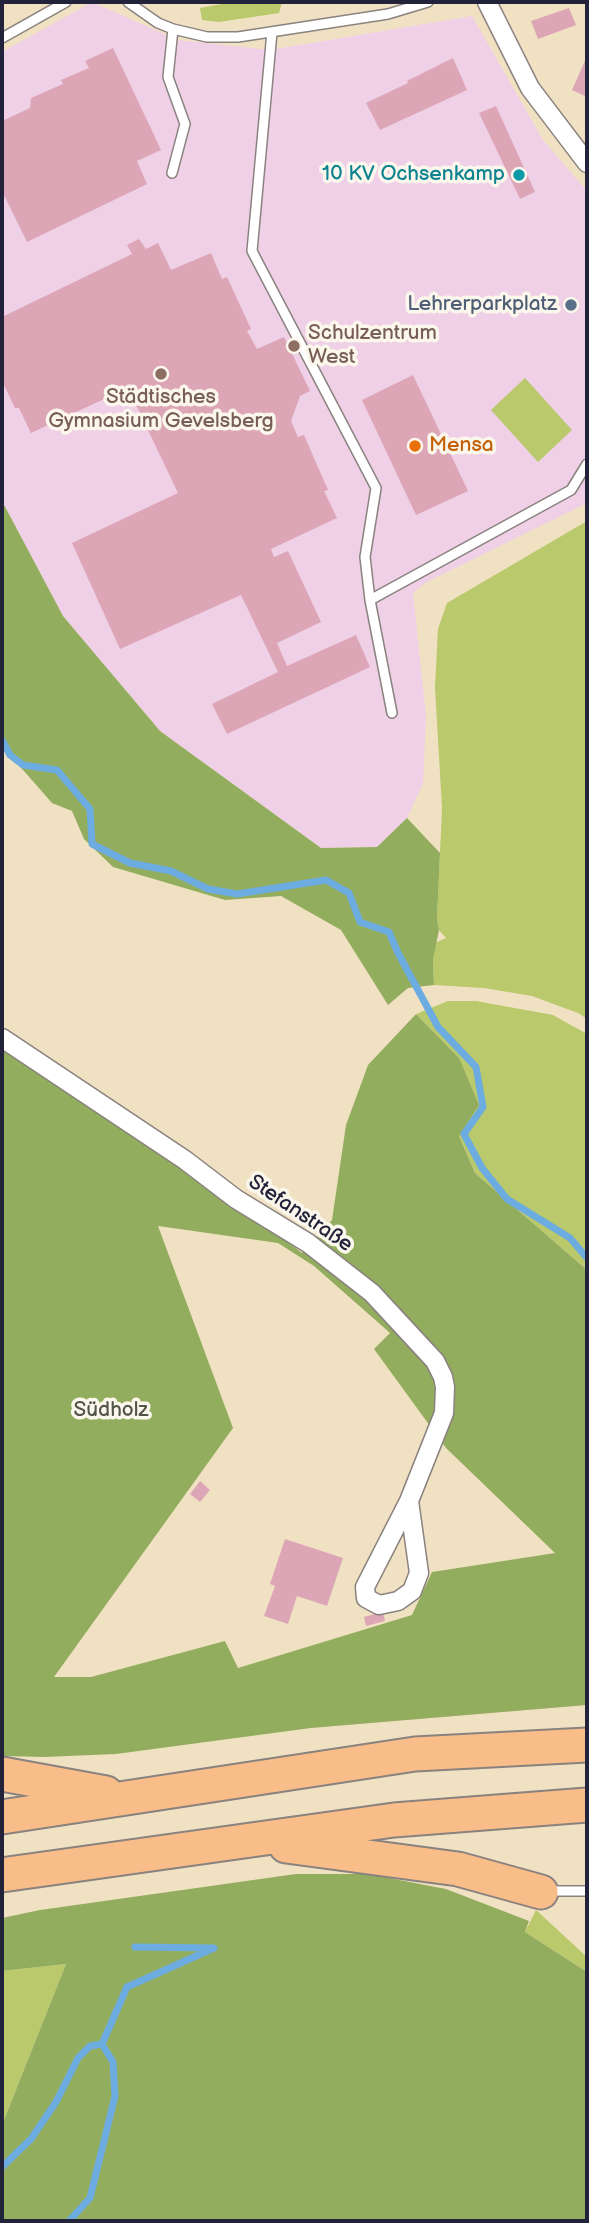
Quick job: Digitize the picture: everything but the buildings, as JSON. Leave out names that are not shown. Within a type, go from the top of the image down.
[{"type":"highway","points":[[2,1817],[415,1754],[587,1745]]},
{"type":"highway","points":[[2,1774],[132,1798]]},
{"type":"highway","points":[[2,1875],[394,1820],[587,1805]]},
{"type":"highway","points":[[238,1840],[458,1869],[541,1892]]},
{"type":"street","points":[[487,2],[530,88],[587,163]]},
{"type":"street","name":"Stefanstraße","points":[[2,1038],[185,1160],[236,1199],[308,1243],[372,1293],[435,1362],[445,1387],[444,1413],[409,1501],[365,1587],[366,1598],[379,1605],[398,1601],[412,1591],[419,1573],[409,1501]]},
{"type":"lane","points":[[2,38],[66,2]]},
{"type":"lane","points":[[128,2],[158,23],[206,37],[238,37],[388,14],[429,2]]},
{"type":"lane","points":[[172,173],[185,124],[168,77],[173,29]]},
{"type":"lane","points":[[272,32],[252,251],[376,488],[365,557],[370,600],[392,713]]},
{"type":"lane","points":[[370,600],[570,491],[587,464]]},
{"type":"lane","points":[[541,1892],[587,1891]]},
{"type":"shaded area","name":"Schulzentrum West","points":[[92,2],[178,40],[269,50],[472,16],[543,140],[587,191],[587,503],[425,583],[413,593],[426,716],[423,784],[407,818],[377,847],[321,848],[160,731],[63,616],[2,501],[2,52]]},
{"type":"green space","points":[[232,2],[282,2],[279,13],[219,22],[202,20],[200,8]]},
{"type":"green space","points":[[525,378],[572,430],[538,462],[491,410]]},
{"type":"green space","points":[[2,501],[63,616],[160,731],[321,848],[377,847],[407,818],[440,853],[437,919],[439,930],[433,959],[434,985],[408,988],[388,1005],[341,930],[281,896],[225,900],[113,867],[84,839],[72,811],[52,803],[2,746]]},
{"type":"green space","points":[[587,521],[587,1019],[532,996],[484,988],[434,985],[433,959],[435,943],[446,938],[439,930],[437,919],[442,808],[435,687],[438,629],[447,603]]},
{"type":"green space","points":[[448,1001],[476,1001],[553,1015],[587,1034],[587,1270],[475,1173],[459,1136],[459,1058],[416,1014]]},
{"type":"green space","name":"Südholz","points":[[416,1014],[459,1058],[479,1105],[459,1136],[475,1173],[587,1270],[587,1705],[311,1728],[116,1754],[2,1756],[2,1044],[259,1220],[302,1253],[332,1220],[346,1125],[368,1065]],"holes":[[[158,1226],[278,1243],[314,1266],[390,1333],[374,1349],[446,1448],[555,1553],[432,1572],[412,1615],[238,1668],[225,1641],[91,1677],[54,1677],[233,1428]]]},
{"type":"green space","points":[[296,1874],[368,1874],[446,1889],[529,1921],[525,1932],[587,1972],[587,2221],[2,2221],[2,2125],[66,1964],[2,1971],[2,1918],[40,1910]]},
{"type":"green space","points":[[536,1910],[587,1957],[587,1972],[525,1932]]},
{"type":"green space","points":[[66,1964],[2,2125],[2,1971]]},
{"type":"waterway","points":[[2,740],[10,755],[23,765],[57,770],[90,809],[92,844],[130,863],[171,871],[208,889],[237,894],[326,880],[349,893],[360,922],[389,932],[438,1027],[476,1067],[483,1107],[464,1134],[482,1168],[507,1199],[570,1238],[587,1258]]},
{"type":"waterway","points":[[2,2167],[31,2139],[56,2102],[78,2058],[90,2046],[102,2044],[127,1987],[214,1948],[135,1947]]},
{"type":"waterway","points":[[69,2221],[90,2198],[115,2096],[113,2062],[102,2044]]},
{"type":"place","name":"10 KV Ochsenkamp","points":[[519,175]]},
{"type":"place","name":"Lehrerparkplatz","points":[[571,305]]},
{"type":"place","name":"Schulzentrum West","points":[[294,346]]},
{"type":"place","name":"Städtisches Gymnasium Gevelsberg","points":[[161,374]]},
{"type":"place","name":"Mensa","points":[[415,446]]}]
